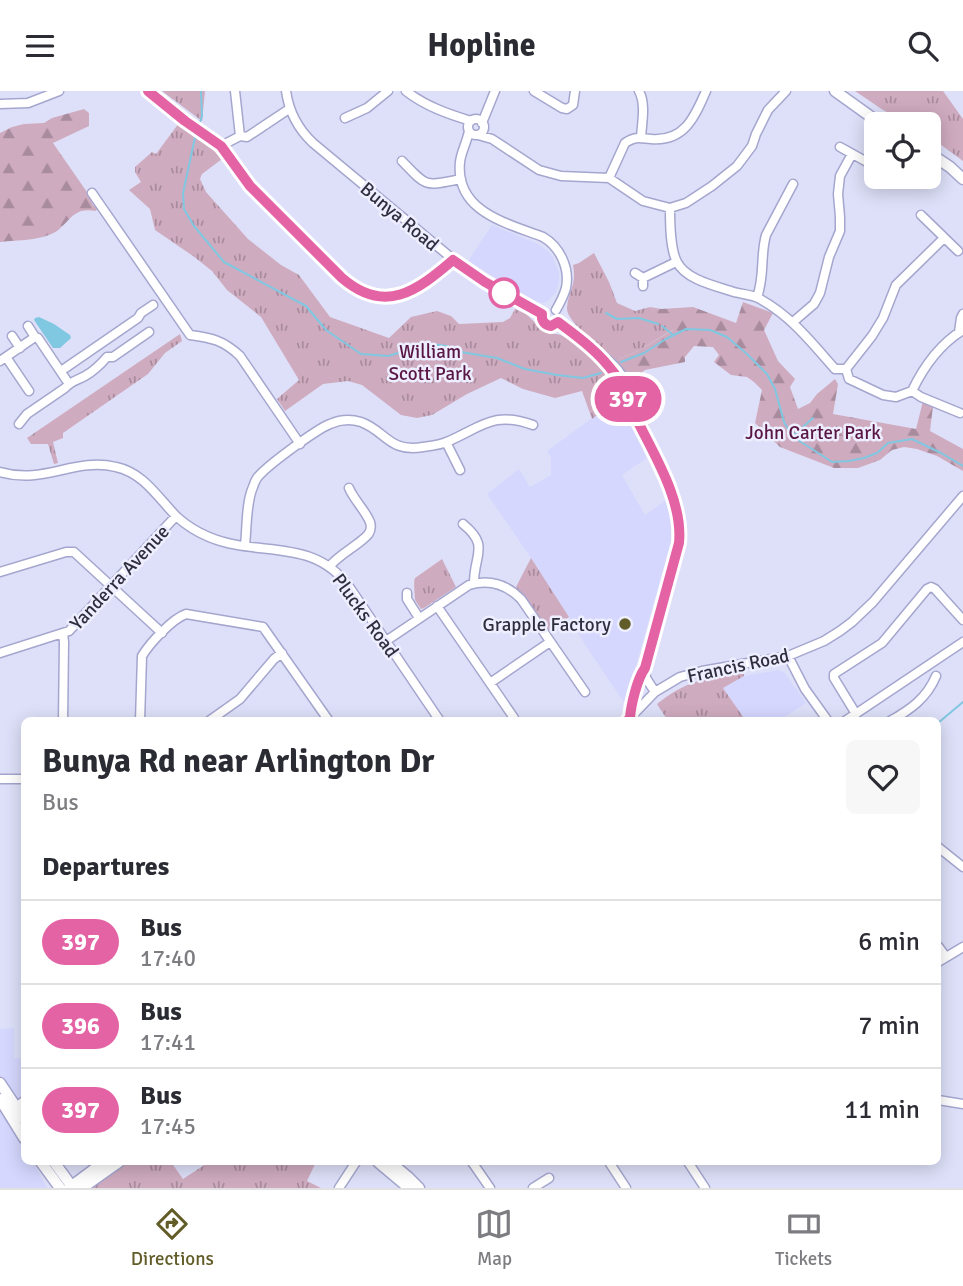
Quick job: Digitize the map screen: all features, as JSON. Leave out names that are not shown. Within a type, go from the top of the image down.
[{"type":"main road","points":[[835,91],[864,112]]},
{"type":"main road","points":[[941,161],[963,179]]},
{"type":"main road","points":[[0,1083],[16,1106],[21,1126]]},
{"type":"main road","points":[[0,1099],[16,1106]]},
{"type":"main road","points":[[43,1165],[52,1183],[60,1188]]},
{"type":"main road","points":[[56,1165],[74,1188]]},
{"type":"main road","points":[[74,1188],[101,1165]]},
{"type":"main road","points":[[74,1188],[114,1165]]},
{"type":"main road","points":[[385,1165],[410,1188]]},
{"type":"main road","points":[[387,1165],[408,1177],[419,1188]]},
{"type":"street","points":[[0,104],[28,103],[59,91]]},
{"type":"street","points":[[148,91],[221,146],[250,186],[356,289],[379,297],[403,295],[453,260]]},
{"type":"street","points":[[235,91],[240,136]]},
{"type":"street","name":"Bunya Road","points":[[286,91],[289,109],[313,143],[453,260],[485,282],[542,314]]},
{"type":"street","points":[[345,118],[368,108],[388,91]]},
{"type":"street","points":[[406,91],[421,102],[476,127],[539,170],[550,174],[609,178],[643,201],[670,208],[686,203],[712,187],[737,166],[752,146],[768,110],[786,91]]},
{"type":"street","points":[[421,102],[426,91]]},
{"type":"street","points":[[495,91],[460,160],[461,179],[465,192],[479,209],[491,217],[543,236],[558,250],[566,269],[566,288],[556,310]]},
{"type":"street","points":[[534,91],[568,109],[573,105],[575,91]]},
{"type":"street","points":[[639,91],[643,104],[641,137]]},
{"type":"street","points":[[609,178],[625,143],[641,137],[663,139],[680,132],[692,121],[706,91]]},
{"type":"street","points":[[221,146],[240,136],[247,137],[289,109]]},
{"type":"street","points":[[840,147],[864,160]]},
{"type":"street","points":[[793,322],[814,304],[820,293],[829,257],[840,231],[840,176],[852,154]]},
{"type":"street","points":[[402,161],[425,183],[461,179]]},
{"type":"street","points":[[757,297],[763,276],[765,235],[791,188],[780,186]]},
{"type":"street","points":[[92,193],[190,335],[222,342],[240,356],[300,444]]},
{"type":"street","points":[[670,208],[674,252],[681,269],[691,276],[757,297],[781,311],[835,369],[846,369]]},
{"type":"street","points":[[921,215],[958,251]]},
{"type":"street","points":[[846,369],[883,318],[896,285],[944,238]]},
{"type":"street","points":[[635,273],[643,282],[676,262]]},
{"type":"street","points":[[61,371],[138,319],[141,313],[153,305]]},
{"type":"street","points":[[548,308],[556,310],[559,314],[558,322],[548,325],[542,320],[542,314],[548,308]]},
{"type":"street","points":[[846,369],[849,379],[883,395],[896,397],[912,391],[942,345],[961,331],[963,314]]},
{"type":"street","points":[[558,322],[603,355],[624,379],[674,501],[680,524],[679,543],[645,668],[646,678],[655,692]]},
{"type":"street","points":[[28,326],[69,383]]},
{"type":"street","points":[[19,424],[27,414],[69,383],[83,378],[107,357],[113,357],[149,332]]},
{"type":"street","points":[[12,337],[20,348]]},
{"type":"street","points":[[29,391],[3,359],[35,337]]},
{"type":"street","points":[[99,345],[107,357]]},
{"type":"street","points":[[912,391],[960,413]]},
{"type":"street","points":[[245,545],[251,491],[257,478],[325,426],[342,420],[362,423],[403,448],[420,448],[446,442],[490,421],[506,419],[533,425]]},
{"type":"street","points":[[446,442],[460,470]]},
{"type":"street","name":"Plucks Road","points":[[0,472],[33,477],[92,464],[119,468],[141,478],[176,516],[205,536],[303,554],[330,566],[343,578],[437,717]]},
{"type":"street","points":[[330,566],[370,531],[371,524],[349,488]]},
{"type":"street","name":"Francis Road","points":[[632,717],[655,692],[680,677],[694,672],[788,656],[824,641],[852,622],[873,602],[963,496]]},
{"type":"street","name":"Yanderra Avenue","points":[[63,717],[63,634],[176,516]]},
{"type":"street","points":[[463,524],[479,541],[474,583]]},
{"type":"street","points":[[0,572],[71,551],[162,633]]},
{"type":"street","points":[[386,641],[469,585],[490,582],[508,588],[521,599],[585,692]]},
{"type":"street","points":[[856,714],[834,674],[882,643],[928,589],[935,589],[963,620]]},
{"type":"street","points":[[407,593],[407,599],[419,618]]},
{"type":"street","points":[[437,606],[513,717]]},
{"type":"street","points":[[141,717],[141,659],[146,649],[179,617],[186,614],[256,624],[265,628],[326,717]]},
{"type":"street","points":[[0,653],[63,634]]},
{"type":"street","points":[[490,683],[550,642]]},
{"type":"street","points":[[851,717],[963,642]]},
{"type":"street","points":[[215,717],[240,699],[282,653]]},
{"type":"street","points":[[788,656],[805,689],[825,717]]},
{"type":"street","points":[[629,717],[640,674],[645,668]]},
{"type":"street","points":[[896,717],[915,705],[936,676]]},
{"type":"street","points":[[0,779],[21,779]]},
{"type":"street","points":[[941,849],[963,867]]},
{"type":"street","points":[[942,960],[963,947]]},
{"type":"street","points":[[941,1100],[963,1104]]},
{"type":"street","points":[[339,1188],[354,1165]]},
{"type":"street","points":[[474,1165],[490,1188]]},
{"type":"street","points":[[611,1165],[626,1188]]},
{"type":"street","points":[[690,1165],[705,1188]]},
{"type":"street","points":[[533,1188],[549,1178]]},
{"type":"shaded area","points":[[492,225],[538,244],[553,257],[559,273],[559,282],[556,292],[548,301],[534,302],[468,261]]},
{"type":"shaded area","points":[[39,317],[54,324],[71,338],[60,348],[53,348],[34,320]]},
{"type":"shaded area","points":[[617,400],[647,458],[622,475],[645,515],[665,501],[671,517],[671,542],[625,704],[487,494],[519,469],[530,487],[551,475],[551,457],[547,451]]},
{"type":"shaded area","points":[[779,670],[785,673],[806,703],[784,717],[743,717],[723,688],[744,676]]},
{"type":"shaded area","points":[[14,1028],[14,1058],[21,1058],[21,1099],[18,1101],[0,1078],[0,1029]]},
{"type":"shaded area","points":[[0,1111],[21,1142],[21,1165],[35,1165],[47,1188],[0,1188]]},
{"type":"green space","points":[[162,91],[205,91],[202,121]]},
{"type":"green space","points":[[855,91],[943,91],[963,119],[963,161],[941,145],[941,112],[883,110]]},
{"type":"green space","points":[[84,109],[89,113],[89,126],[53,143],[98,209],[73,215],[57,231],[44,237],[0,242],[0,133],[24,124],[44,123]]},
{"type":"green space","name":"William Scott Park","points":[[179,123],[205,142],[222,159],[202,174],[200,179],[206,192],[248,239],[281,265],[299,275],[330,317],[389,338],[411,317],[437,311],[451,316],[459,324],[503,322],[510,318],[515,309],[526,314],[545,332],[561,335],[581,347],[602,368],[621,397],[592,419],[582,391],[555,398],[523,389],[501,378],[432,415],[417,418],[401,415],[362,385],[348,381],[323,384],[285,411],[277,399],[299,380],[261,317],[227,290],[212,271],[155,230],[150,209],[129,190],[141,182],[135,167],[152,152],[156,154]]},
{"type":"green space","points":[[594,253],[617,303],[635,311],[650,307],[674,329],[638,351],[616,360],[587,336],[568,314],[567,308],[574,278],[573,265]]},
{"type":"green space","name":"John Carter Park","points":[[743,302],[773,313],[764,330],[778,361],[795,379],[790,387],[798,409],[810,403],[835,379],[838,384],[833,414],[916,429],[923,401],[933,406],[930,431],[963,449],[963,471],[937,456],[904,447],[892,450],[880,460],[858,468],[834,468],[780,447],[755,423],[762,390],[747,377],[731,375],[714,362],[719,355],[713,347],[694,346],[685,357],[685,362],[645,370],[632,380],[616,360],[638,351],[673,330],[650,307],[693,307],[736,323]]},
{"type":"green space","points":[[180,334],[182,341],[165,353],[148,374],[63,433],[63,438],[53,442],[58,463],[54,464],[48,444],[31,444],[27,438]]},
{"type":"green space","points":[[531,558],[569,617],[548,631],[516,587]]},
{"type":"green space","points":[[442,559],[456,587],[421,609],[415,600],[415,578]]},
{"type":"green space","points":[[743,672],[744,676],[723,688],[743,717],[665,717],[657,704],[677,690],[697,681]]},
{"type":"green space","points":[[124,1165],[173,1165],[183,1179],[204,1165],[315,1165],[307,1181],[321,1188],[91,1188]]},
{"type":"waterway","points":[[198,128],[202,116],[201,91]]},
{"type":"waterway","points":[[196,133],[183,193],[184,209],[194,226],[224,262],[306,306],[326,330],[361,354],[388,356],[430,344],[497,358],[525,369],[557,375],[583,378],[601,373]]},
{"type":"waterway","points":[[606,313],[617,319],[639,318],[658,324]]},
{"type":"waterway","points":[[662,326],[672,334]]},
{"type":"waterway","points":[[621,362],[644,353],[686,329],[710,330],[727,337],[767,374],[775,389],[784,422],[792,436],[832,462],[864,458],[877,453],[888,443],[912,439],[963,466]]},
{"type":"waterway","points":[[793,436],[813,418]]},
{"type":"waterway","points":[[941,720],[963,702]]},
{"type":"bus line","name":"397","points":[[148,91],[221,146],[250,186],[356,289],[379,297],[403,295],[453,260],[485,282],[542,314],[542,320],[546,324],[551,326],[558,322],[591,347],[613,371],[649,443],[674,501],[680,524],[679,543],[630,717]]},
{"type":"place","name":"Grapple Factory","points":[[625,624]]}]
